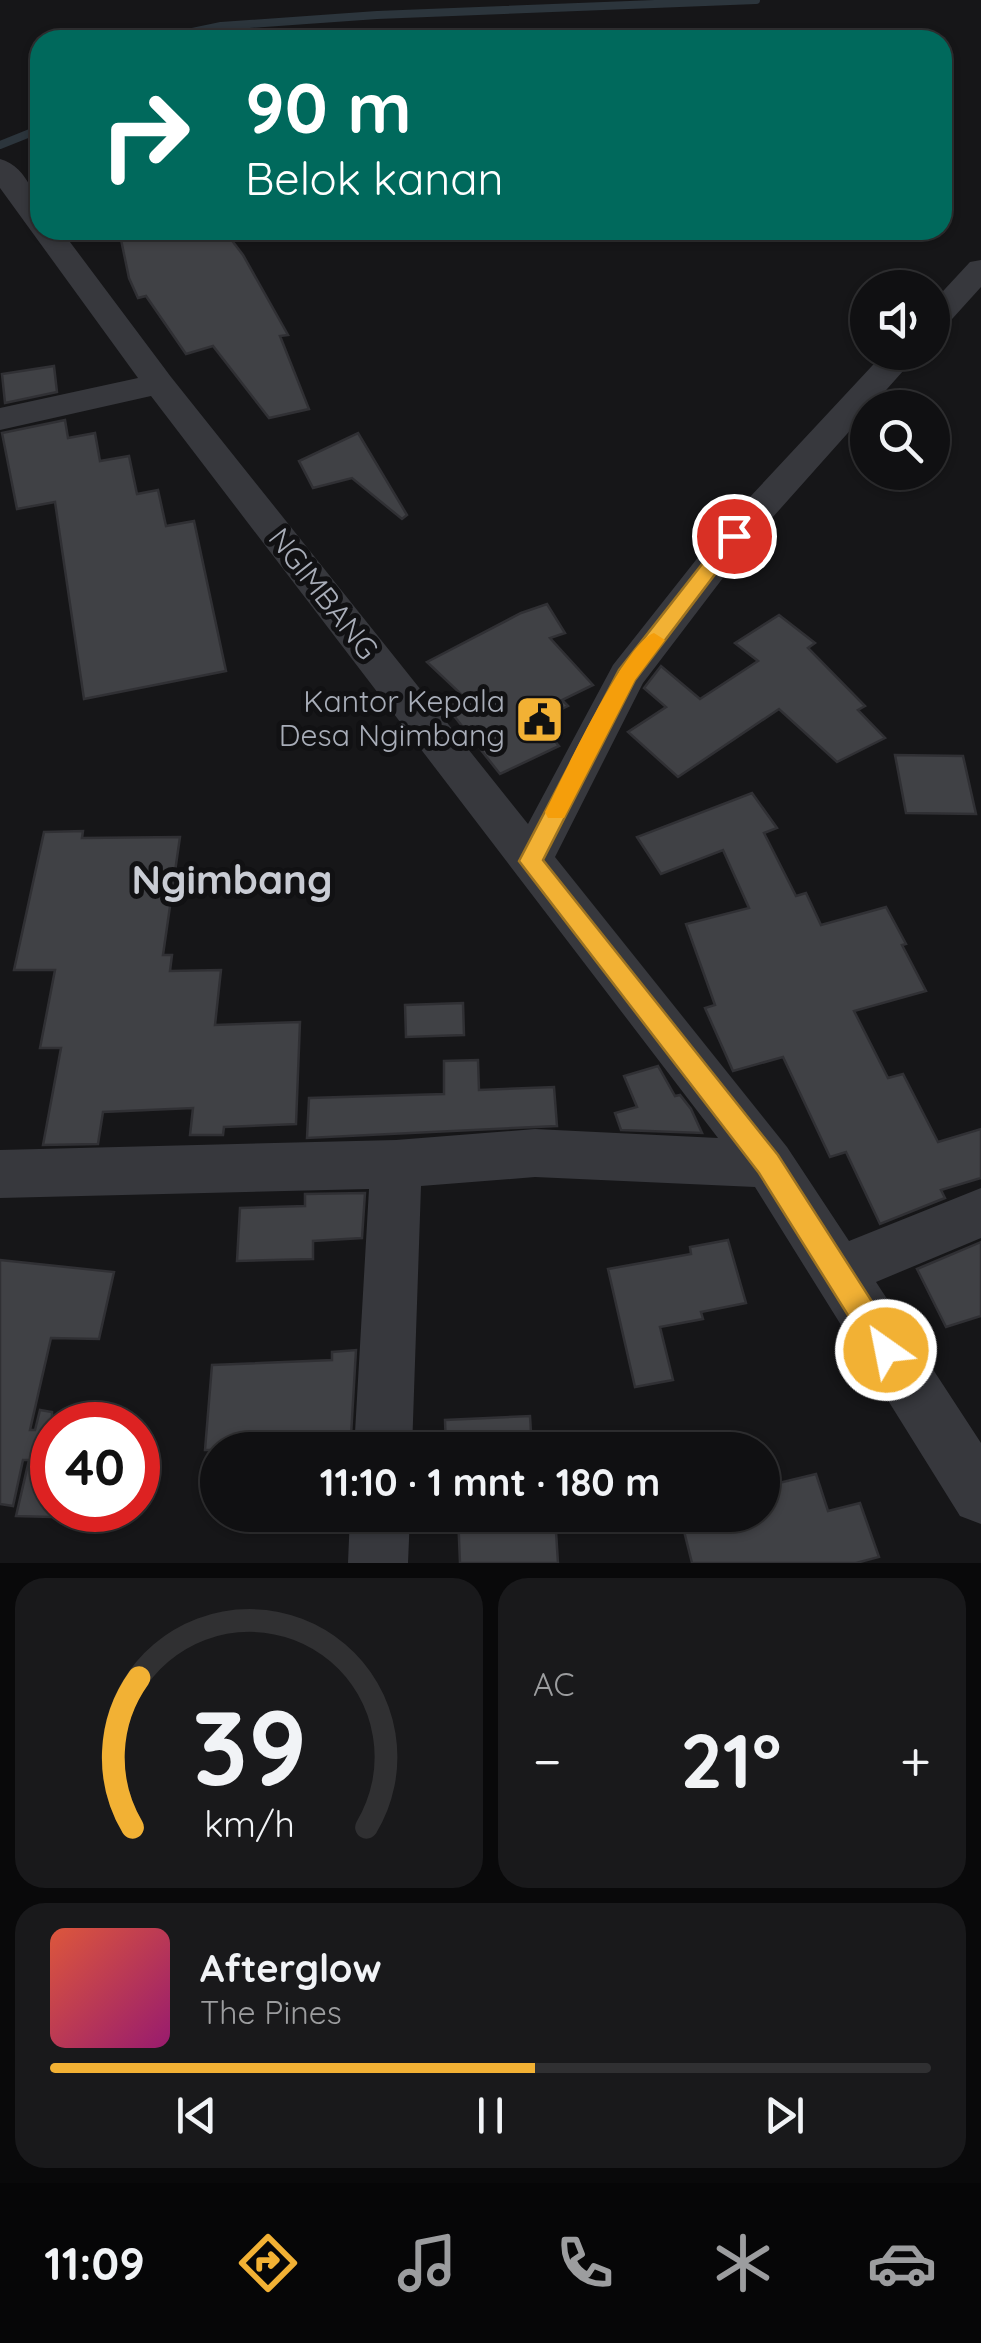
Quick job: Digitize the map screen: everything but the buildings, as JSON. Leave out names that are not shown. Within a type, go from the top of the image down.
[{"type":"street","points":[[0,168],[30,208]]},
{"type":"street","name":"NGIMBANG","points":[[53,240],[159,384],[768,1164],[981,1495]]},
{"type":"street","points":[[950,303],[981,270]]},
{"type":"street","points":[[530,861],[627,676],[734,536],[887,370]]},
{"type":"street","points":[[0,419],[159,384]]},
{"type":"street","points":[[0,1174],[396,1164],[535,1153],[768,1164]]},
{"type":"street","points":[[384,1432],[396,1164]]},
{"type":"street","points":[[836,1272],[981,1213]]},
{"type":"street","points":[[378,1563],[379,1532]]},
{"type":"waterway","points":[[202,30],[377,15],[756,0]]},
{"type":"waterway","points":[[0,145],[30,133]]},
{"type":"slow traffic","points":[[556,812],[627,676],[654,640]]},
{"type":"place","name":"Kantor Kepala Desa Ngimbang","points":[[540,719]]},
{"type":"district","name":"Ngimbang","points":[[232,880]]},
{"type":"route","points":[[734,536],[627,676],[530,861],[768,1164],[886,1350]]}]
